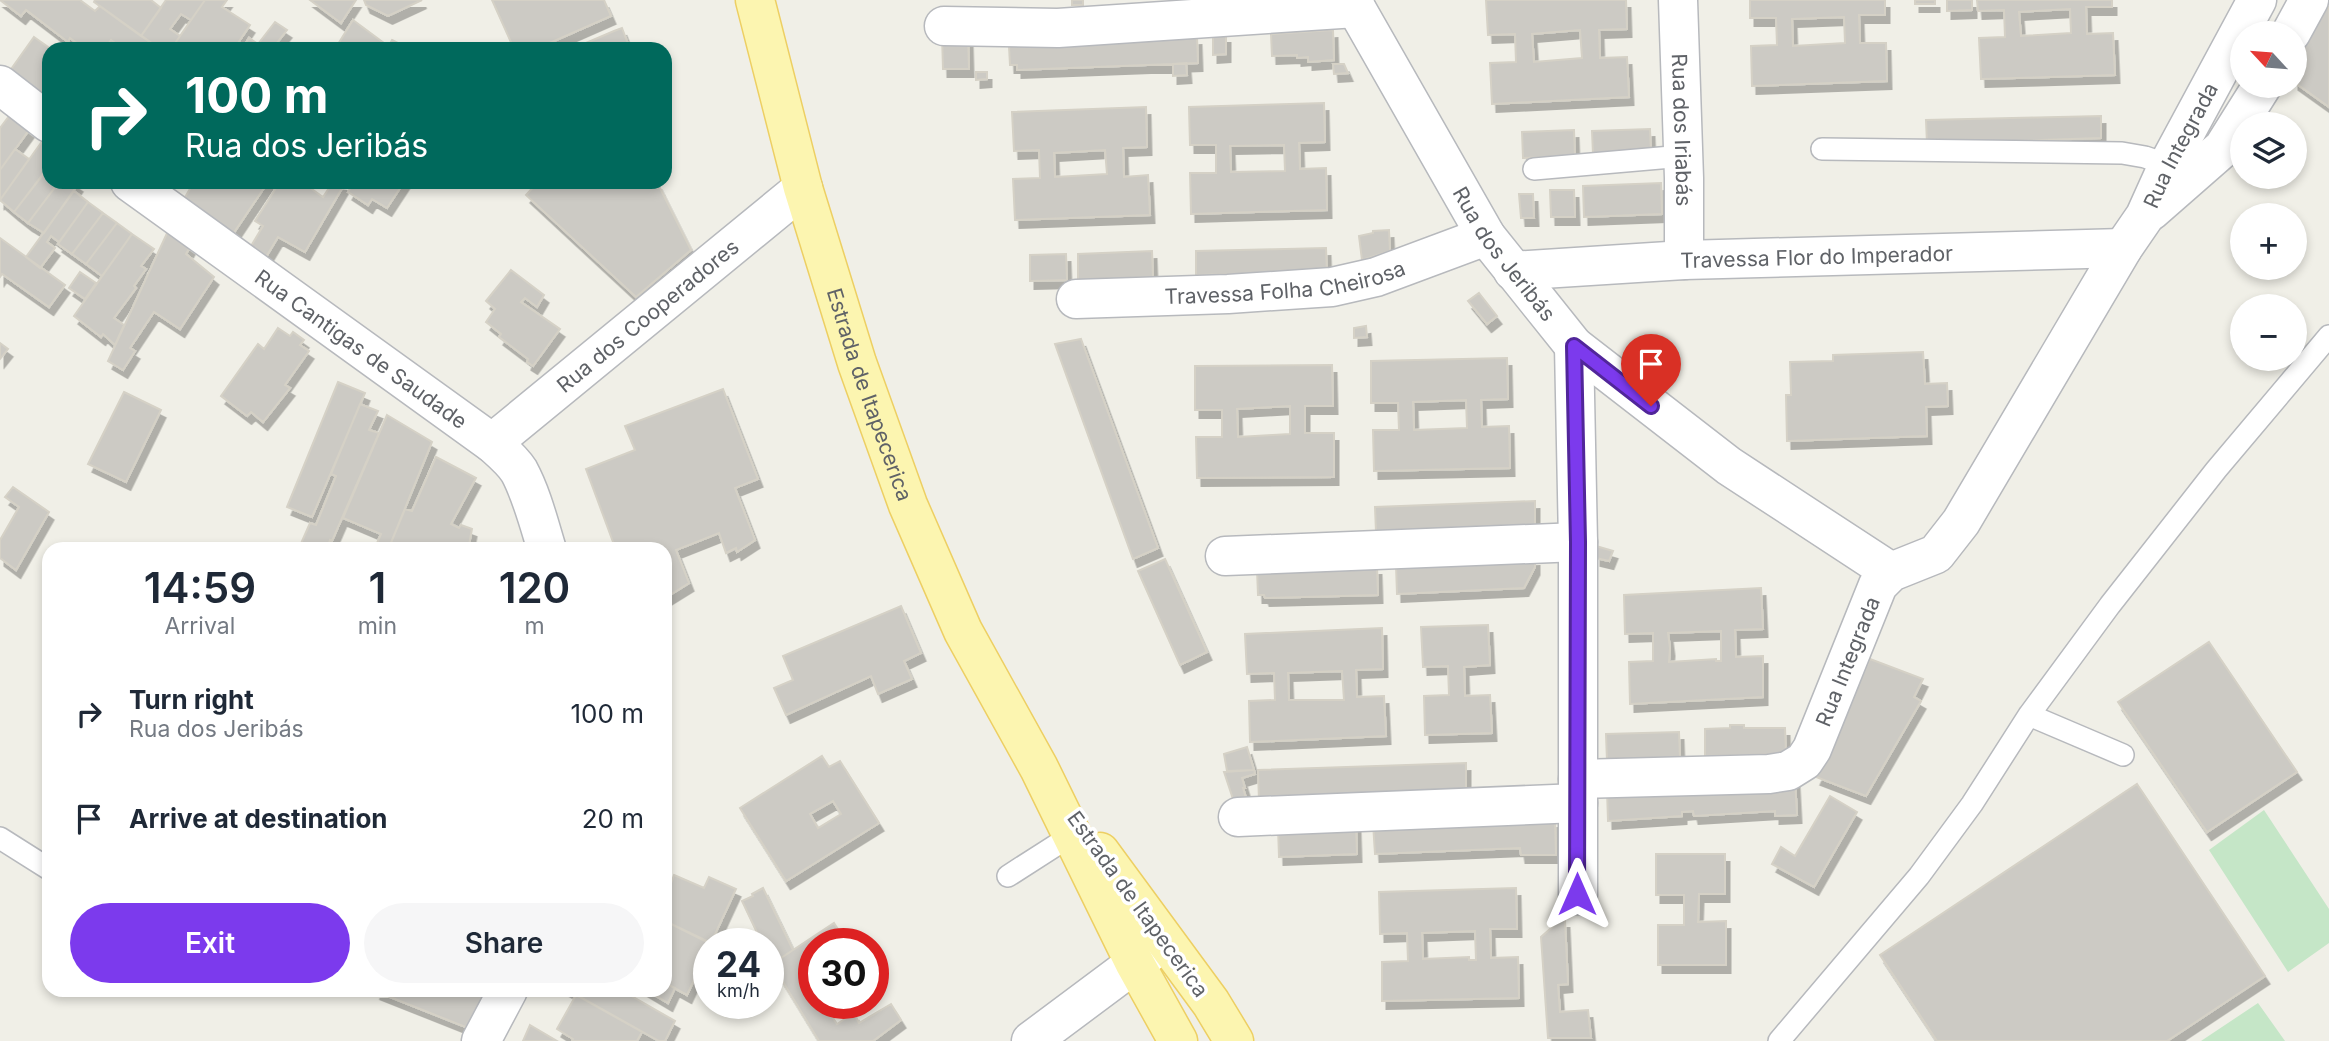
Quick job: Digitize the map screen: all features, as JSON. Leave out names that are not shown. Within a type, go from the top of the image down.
[{"type":"main road","name":"Estrada de Itapecerica","points":[[755,0],[803,188],[857,363],[908,505],[963,631],[1039,768],[1134,962],[1178,1041]]},
{"type":"main road","name":"Estrada de Itapecerica","points":[[1039,768],[1211,1003],[1234,1041]]},
{"type":"street","name":"Rua dos Iriabás","points":[[1678,0],[1684,260]]},
{"type":"street","name":"Rua Integrada","points":[[1238,817],[1769,774],[1788,771],[1804,761],[1826,716],[1881,581],[1891,572],[1936,554],[1961,522],[2123,248],[2182,170],[2258,0]]},
{"type":"street","points":[[2298,21],[2309,0]]},
{"type":"street","points":[[944,26],[1058,28],[1354,4]]},
{"type":"street","name":"Rua dos Jeribás","points":[[1354,4],[1486,236],[1574,346],[1729,466],[1891,572]]},
{"type":"street","points":[[0,85],[42,118]]},
{"type":"street","name":"Rua Integrada","points":[[2182,170],[2223,148],[2254,98]]},
{"type":"street","name":"Rua dos Cooperadores","points":[[492,443],[803,188]]},
{"type":"street","name":"Rua Cantigas de Saudade","points":[[140,189],[492,443],[519,471],[544,542]]},
{"type":"street","name":"Travessa Folha Cheirosa","points":[[1076,299],[1228,294],[1332,287],[1376,277],[1486,236]]},
{"type":"street","name":"Travessa Flor do Imperador","points":[[1513,271],[1684,260],[2123,248]]},
{"type":"street","points":[[1574,346],[1578,542],[1577,894]]},
{"type":"street","points":[[1225,556],[1578,542]]},
{"type":"street","points":[[1031,1041],[1165,940]]},
{"type":"street","points":[[481,1041],[504,997]]},
{"type":"lane","points":[[1822,149],[2122,153],[2182,170]]},
{"type":"lane","points":[[1534,169],[1683,156]]},
{"type":"lane","points":[[1779,1041],[1919,876],[1972,804],[2029,715],[2110,605],[2208,481],[2329,336]]},
{"type":"lane","points":[[2029,715],[2123,755]]},
{"type":"lane","points":[[1007,876],[1072,835]]},
{"type":"lane","points":[[0,838],[42,865]]},
{"type":"green space","points":[[2264,810],[2329,909],[2329,943],[2288,972],[2209,850]]},
{"type":"green space","points":[[2258,1003],[2285,1041],[2201,1041]]},
{"type":"building","points":[[0,0],[80,0],[95,11],[100,6],[150,42],[75,42],[70,38],[68,42],[26,10],[21,16]]},
{"type":"building","points":[[151,0],[161,8],[141,36],[94,2]]},
{"type":"building","points":[[166,0],[205,0],[191,20],[181,14],[170,29],[180,36],[176,42],[150,42],[141,36]]},
{"type":"building","points":[[205,0],[227,0],[222,7],[250,25],[239,42],[176,42]]},
{"type":"building","points":[[310,0],[356,0],[341,23]]},
{"type":"building","points":[[364,0],[422,0],[388,16],[366,5]]},
{"type":"building","points":[[492,0],[604,0],[611,16],[552,42],[511,42]]},
{"type":"building","points":[[1072,0],[1083,0],[1083,5],[1072,5]]},
{"type":"building","points":[[1486,0],[1626,0],[1627,29],[1599,30],[1600,58],[1627,57],[1629,97],[1492,104],[1490,63],[1516,62],[1515,34],[1488,35]],"holes":[[[1580,30],[1582,58],[1534,62],[1532,34]]]},
{"type":"building","points":[[1750,0],[1885,0],[1885,15],[1859,15],[1860,43],[1886,43],[1887,81],[1752,86],[1751,46],[1777,45],[1776,18],[1750,18]],"holes":[[[1844,17],[1845,43],[1793,46],[1792,19]]]},
{"type":"building","points":[[1915,0],[1935,0],[1935,4],[1915,4]]},
{"type":"building","points":[[1947,0],[1972,0],[1972,10],[1947,11]]},
{"type":"building","points":[[1977,0],[2112,0],[2112,7],[2086,7],[2087,34],[2113,33],[2115,75],[1981,79],[1979,38],[2005,37],[2004,10],[1978,11]],"holes":[[[2070,9],[2071,33],[2021,36],[2019,12]]]},
{"type":"building","points":[[2324,4],[2329,7],[2329,107],[2307,91],[2307,33]]},
{"type":"building","points":[[353,20],[383,42],[339,42]]},
{"type":"building","points":[[275,22],[287,30],[278,42],[260,42]]},
{"type":"building","points":[[622,28],[627,42],[588,42]]},
{"type":"building","points":[[1333,30],[1334,60],[1308,62],[1308,57],[1297,58],[1297,55],[1272,56],[1271,34]]},
{"type":"building","points":[[968,34],[969,69],[943,69],[942,35]]},
{"type":"building","points":[[1213,35],[1226,35],[1226,54],[1213,55]]},
{"type":"building","points":[[34,37],[42,43],[42,97],[9,72]]},
{"type":"building","points":[[1197,37],[1198,63],[1017,70],[1017,65],[1010,65],[1009,46]]},
{"type":"building","points":[[1186,63],[1187,75],[1173,76],[1173,64]]},
{"type":"building","points":[[1333,64],[1344,64],[1348,73],[1334,74]]},
{"type":"building","points":[[976,72],[987,72],[987,79],[976,80]]},
{"type":"building","points":[[1324,103],[1325,142],[1299,143],[1300,169],[1326,168],[1327,210],[1191,214],[1190,173],[1216,173],[1216,145],[1190,145],[1189,107]],"holes":[[[1284,145],[1285,171],[1231,172],[1230,146]]]},
{"type":"building","points":[[1146,107],[1147,147],[1123,148],[1124,177],[1148,175],[1150,215],[1015,220],[1013,179],[1040,178],[1039,150],[1014,151],[1012,112]],"holes":[[[1105,150],[1107,174],[1055,177],[1054,153]]]},
{"type":"building","points":[[9,116],[29,130],[0,170],[0,128]]},
{"type":"building","points":[[2101,116],[2101,138],[1927,144],[1926,120]]},
{"type":"building","points":[[1650,129],[1651,152],[1593,154],[1592,131]]},
{"type":"building","points":[[1574,130],[1575,156],[1523,158],[1522,132]]},
{"type":"building","points":[[42,141],[42,175],[14,212],[0,200]]},
{"type":"building","points":[[15,149],[29,159],[0,200],[0,170]]},
{"type":"building","points":[[42,176],[42,189],[54,189],[28,223],[14,212]]},
{"type":"building","points":[[1661,183],[1662,214],[1584,217],[1583,186]]},
{"type":"building","points":[[54,189],[75,189],[44,233],[28,223]]},
{"type":"building","points":[[190,189],[263,189],[233,234],[184,199]]},
{"type":"building","points":[[276,189],[312,189],[323,197],[328,189],[342,189],[305,252],[278,237],[266,257],[251,246],[263,226],[255,221]]},
{"type":"building","points":[[350,189],[399,189],[387,208],[372,199],[368,205],[348,192]]},
{"type":"building","points":[[532,189],[660,189],[691,250],[636,297],[526,195]]},
{"type":"building","points":[[1550,190],[1574,190],[1575,217],[1551,217]]},
{"type":"building","points":[[74,191],[88,202],[59,242],[51,236],[47,242],[55,248],[40,268],[26,257]]},
{"type":"building","points":[[1519,194],[1533,194],[1534,218],[1521,218]]},
{"type":"building","points":[[88,202],[103,213],[72,254],[58,244]]},
{"type":"building","points":[[103,213],[117,223],[86,264],[72,254]]},
{"type":"building","points":[[117,223],[132,234],[102,276],[86,264]]},
{"type":"building","points":[[1389,230],[1390,251],[1362,260],[1359,236],[1373,231]]},
{"type":"building","points":[[168,231],[190,247],[186,254],[214,277],[180,329],[154,312],[130,348],[135,351],[123,370],[108,361]]},
{"type":"building","points":[[132,234],[154,249],[141,266],[146,269],[134,286],[136,288],[114,318],[124,325],[115,345],[74,316]]},
{"type":"building","points":[[0,238],[65,285],[49,307],[2,274],[0,277]]},
{"type":"building","points":[[1326,248],[1327,272],[1196,275],[1196,251]]},
{"type":"building","points":[[1152,251],[1153,277],[1078,280],[1078,254]]},
{"type":"building","points":[[1066,254],[1067,280],[1030,281],[1030,255]]},
{"type":"building","points":[[511,270],[544,295],[537,307],[525,298],[521,302],[560,329],[533,366],[486,322],[495,309],[486,301]]},
{"type":"building","points":[[80,272],[96,283],[85,299],[69,288]]},
{"type":"building","points":[[1479,293],[1497,316],[1487,324],[1468,301]]},
{"type":"building","points":[[1366,326],[1367,337],[1354,338],[1354,328]]},
{"type":"building","points":[[278,328],[290,336],[293,332],[304,340],[300,345],[309,351],[285,385],[290,388],[263,422],[251,412],[247,416],[221,396],[258,344],[264,349]]},
{"type":"building","points":[[1081,339],[1158,548],[1133,559],[1055,344]]},
{"type":"building","points":[[0,343],[8,349],[0,359]]},
{"type":"building","points":[[1923,352],[1925,384],[1947,383],[1948,406],[1926,407],[1927,436],[1787,441],[1786,395],[1791,395],[1790,362],[1833,361],[1833,355]]},
{"type":"building","points":[[1507,358],[1508,399],[1481,400],[1482,427],[1509,426],[1510,468],[1374,471],[1373,430],[1399,430],[1398,403],[1371,403],[1371,361]],"holes":[[[1466,400],[1467,428],[1414,430],[1413,402]]]},
{"type":"building","points":[[1332,365],[1333,406],[1305,406],[1305,433],[1334,433],[1334,477],[1197,478],[1196,437],[1222,437],[1222,410],[1195,410],[1195,366]],"holes":[[[1290,406],[1290,434],[1238,437],[1237,409]]]},
{"type":"building","points":[[338,382],[365,393],[312,517],[287,507]]},
{"type":"building","points":[[723,389],[758,479],[735,488],[755,540],[737,552],[736,548],[726,553],[719,533],[676,550],[689,583],[672,594],[672,542],[613,542],[586,469],[635,450],[625,426]]},
{"type":"building","points":[[124,392],[161,410],[126,482],[88,464]]},
{"type":"building","points":[[360,404],[378,411],[369,430],[379,433],[332,541],[302,542],[310,523],[316,525],[336,476],[331,474]]},
{"type":"building","points":[[387,415],[432,442],[391,542],[378,542],[381,534],[343,518]]},
{"type":"building","points":[[436,457],[476,478],[451,524],[472,529],[470,542],[391,542],[405,509],[412,511]]},
{"type":"building","points":[[13,487],[49,512],[16,570],[0,558],[0,540],[19,507],[5,497]]},
{"type":"building","points":[[1535,501],[1535,528],[1376,532],[1375,507]]},
{"type":"building","points":[[1596,546],[1613,551],[1609,561],[1596,558]]},
{"type":"building","points":[[1535,558],[1535,567],[1524,588],[1397,594],[1396,565]]},
{"type":"building","points":[[1165,559],[1207,652],[1180,665],[1138,571]]},
{"type":"building","points":[[1377,567],[1378,595],[1265,598],[1264,595],[1258,595],[1257,569]]},
{"type":"building","points":[[1761,588],[1763,629],[1735,630],[1736,657],[1763,656],[1763,697],[1630,704],[1629,662],[1653,661],[1653,633],[1625,634],[1624,595]],"holes":[[[1721,631],[1721,661],[1669,662],[1668,633]]]},
{"type":"building","points":[[901,606],[921,653],[904,661],[912,679],[878,694],[871,676],[786,715],[774,688],[793,680],[783,656]]},
{"type":"building","points":[[1488,625],[1490,665],[1464,667],[1465,696],[1490,695],[1492,733],[1425,735],[1424,696],[1449,695],[1448,666],[1423,667],[1421,627]]},
{"type":"building","points":[[1382,628],[1383,669],[1356,670],[1357,697],[1384,696],[1386,736],[1250,742],[1249,701],[1275,700],[1274,673],[1247,674],[1245,634]],"holes":[[[1342,671],[1344,700],[1289,700],[1288,673]]]},
{"type":"building","points":[[2209,642],[2297,772],[2207,832],[2118,702]]},
{"type":"building","points":[[1870,659],[1923,679],[1914,697],[1921,701],[1866,796],[1816,777]]},
{"type":"building","points":[[1730,725],[1744,725],[1744,728],[1785,728],[1786,754],[1705,756],[1705,729],[1730,728]]},
{"type":"building","points":[[1679,732],[1680,758],[1607,761],[1606,734]]},
{"type":"building","points":[[1247,747],[1254,770],[1227,771],[1224,754]]},
{"type":"building","points":[[822,756],[829,767],[840,761],[879,823],[786,881],[740,808]],"holes":[[[833,801],[841,814],[818,828],[810,814]]]},
{"type":"building","points":[[1466,763],[1466,792],[1259,801],[1258,770]]},
{"type":"building","points":[[1254,770],[1255,774],[1242,778],[1247,801],[1235,805],[1224,772]]},
{"type":"building","points":[[1795,779],[1797,815],[1775,816],[1775,811],[1694,816],[1693,811],[1682,812],[1682,816],[1608,821],[1607,790]]},
{"type":"building","points":[[2137,784],[2265,976],[2167,1041],[1937,1041],[1880,955]]},
{"type":"building","points":[[1830,796],[1857,812],[1814,887],[1772,864],[1781,847],[1795,856]]},
{"type":"building","points":[[1555,820],[1556,855],[1521,855],[1520,848],[1375,854],[1373,823]]},
{"type":"building","points":[[1356,824],[1357,854],[1279,857],[1278,827]]},
{"type":"building","points":[[1656,854],[1725,854],[1725,894],[1699,894],[1698,922],[1726,921],[1726,965],[1658,965],[1658,925],[1684,925],[1684,895],[1656,895]]},
{"type":"building","points":[[674,875],[704,888],[709,877],[736,889],[718,928],[693,928],[693,934],[672,924]]},
{"type":"building","points":[[763,888],[782,928],[755,928],[742,901],[753,896],[752,894]]},
{"type":"building","points":[[1516,888],[1517,929],[1490,929],[1491,958],[1518,957],[1519,998],[1382,1001],[1382,962],[1408,961],[1407,933],[1380,934],[1379,892]],"holes":[[[1475,931],[1476,960],[1469,960],[1469,957],[1423,959],[1422,933]]]},
{"type":"building","points":[[1560,920],[1565,920],[1568,984],[1558,985],[1560,1012],[1588,1010],[1591,1038],[1548,1038],[1541,937]]},
{"type":"building","points":[[672,924],[693,935],[693,982],[687,995],[672,987]]},
{"type":"building","points":[[784,931],[793,950],[784,956]]},
{"type":"building","points":[[798,947],[798,1007],[784,984],[784,956]]},
{"type":"building","points":[[390,997],[484,997],[468,1028]]},
{"type":"building","points":[[575,997],[580,997],[642,1032],[637,1041],[572,1041],[573,1039],[557,1029]]},
{"type":"building","points":[[580,997],[633,997],[675,1021],[665,1041],[659,1041]]},
{"type":"building","points":[[658,997],[671,997],[668,1003]]},
{"type":"building","points":[[891,1004],[901,1020],[873,1041],[819,1041],[806,1019],[834,1019],[837,1024],[845,1019],[857,1019],[859,1023],[866,1019],[889,1019]]},
{"type":"building","points":[[530,1025],[557,1041],[523,1041]]},
{"type":"route","points":[[1577,894],[1578,542],[1574,346],[1651,406]]}]
